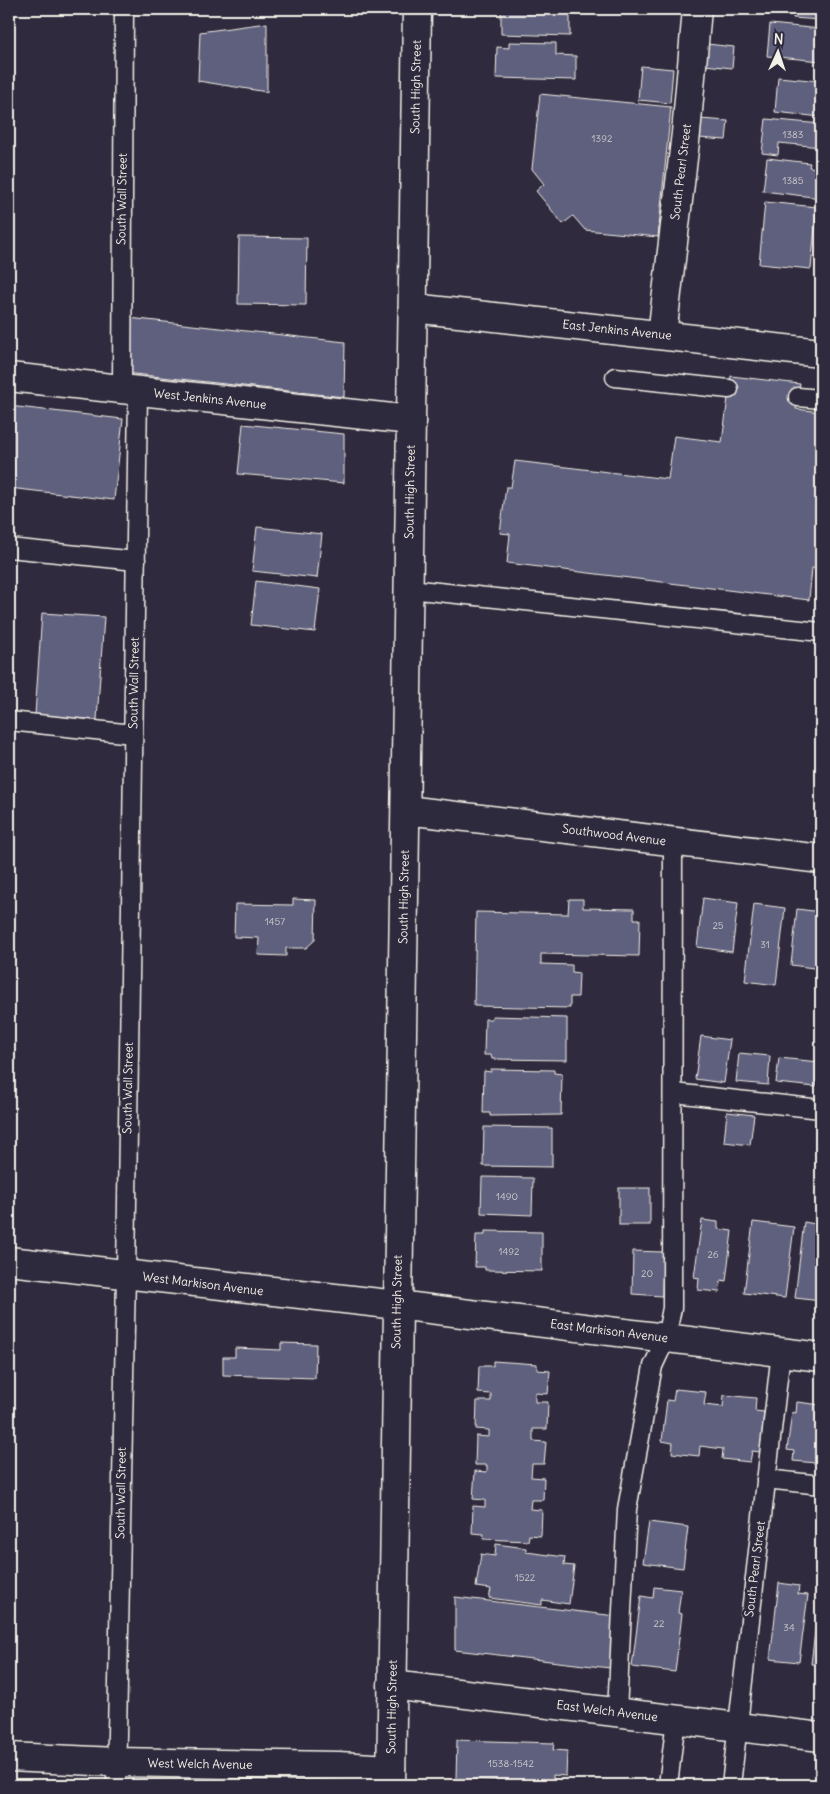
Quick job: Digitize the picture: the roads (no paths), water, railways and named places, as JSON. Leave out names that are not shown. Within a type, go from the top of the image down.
[{"type":"street","name":"South High Street","points":[[391,1777],[417,9]]},
{"type":"street","name":"South Pearl Street","points":[[662,335],[686,133],[697,9]]},
{"type":"street","name":"East Jenkins Avenue","points":[[413,308],[821,353]]},
{"type":"street","name":"West Jenkins Avenue","points":[[9,378],[411,420]]},
{"type":"street","name":"Southwood Avenue","points":[[406,810],[821,859]]},
{"type":"street","name":"West Markison Avenue","points":[[9,1261],[397,1305]]},
{"type":"street","name":"East Markison Avenue","points":[[397,1305],[821,1357]]},
{"type":"street","name":"East Welch Avenue","points":[[392,1685],[821,1737]]},
{"type":"street","name":"West Welch Avenue","points":[[9,1757],[116,1774],[328,1766],[391,1777]]},
{"type":"lane","name":"South Wall Street","points":[[116,1774],[126,1275],[136,561],[130,390],[124,9]]},
{"type":"lane","points":[[615,377],[729,389]]},
{"type":"lane","points":[[798,397],[821,399]]},
{"type":"lane","points":[[9,548],[136,561]]},
{"type":"lane","points":[[409,589],[821,632]]},
{"type":"lane","points":[[9,721],[133,734]]},
{"type":"lane","points":[[617,1712],[627,1509],[653,1366],[666,1338],[672,1308],[674,1092],[673,842]]},
{"type":"lane","points":[[674,1092],[821,1109]]},
{"type":"lane","name":"South Pearl Street","points":[[731,1785],[736,1726],[781,1352]]},
{"type":"lane","points":[[766,1479],[821,1486]]},
{"type":"lane","points":[[668,1785],[676,1719]]}]
